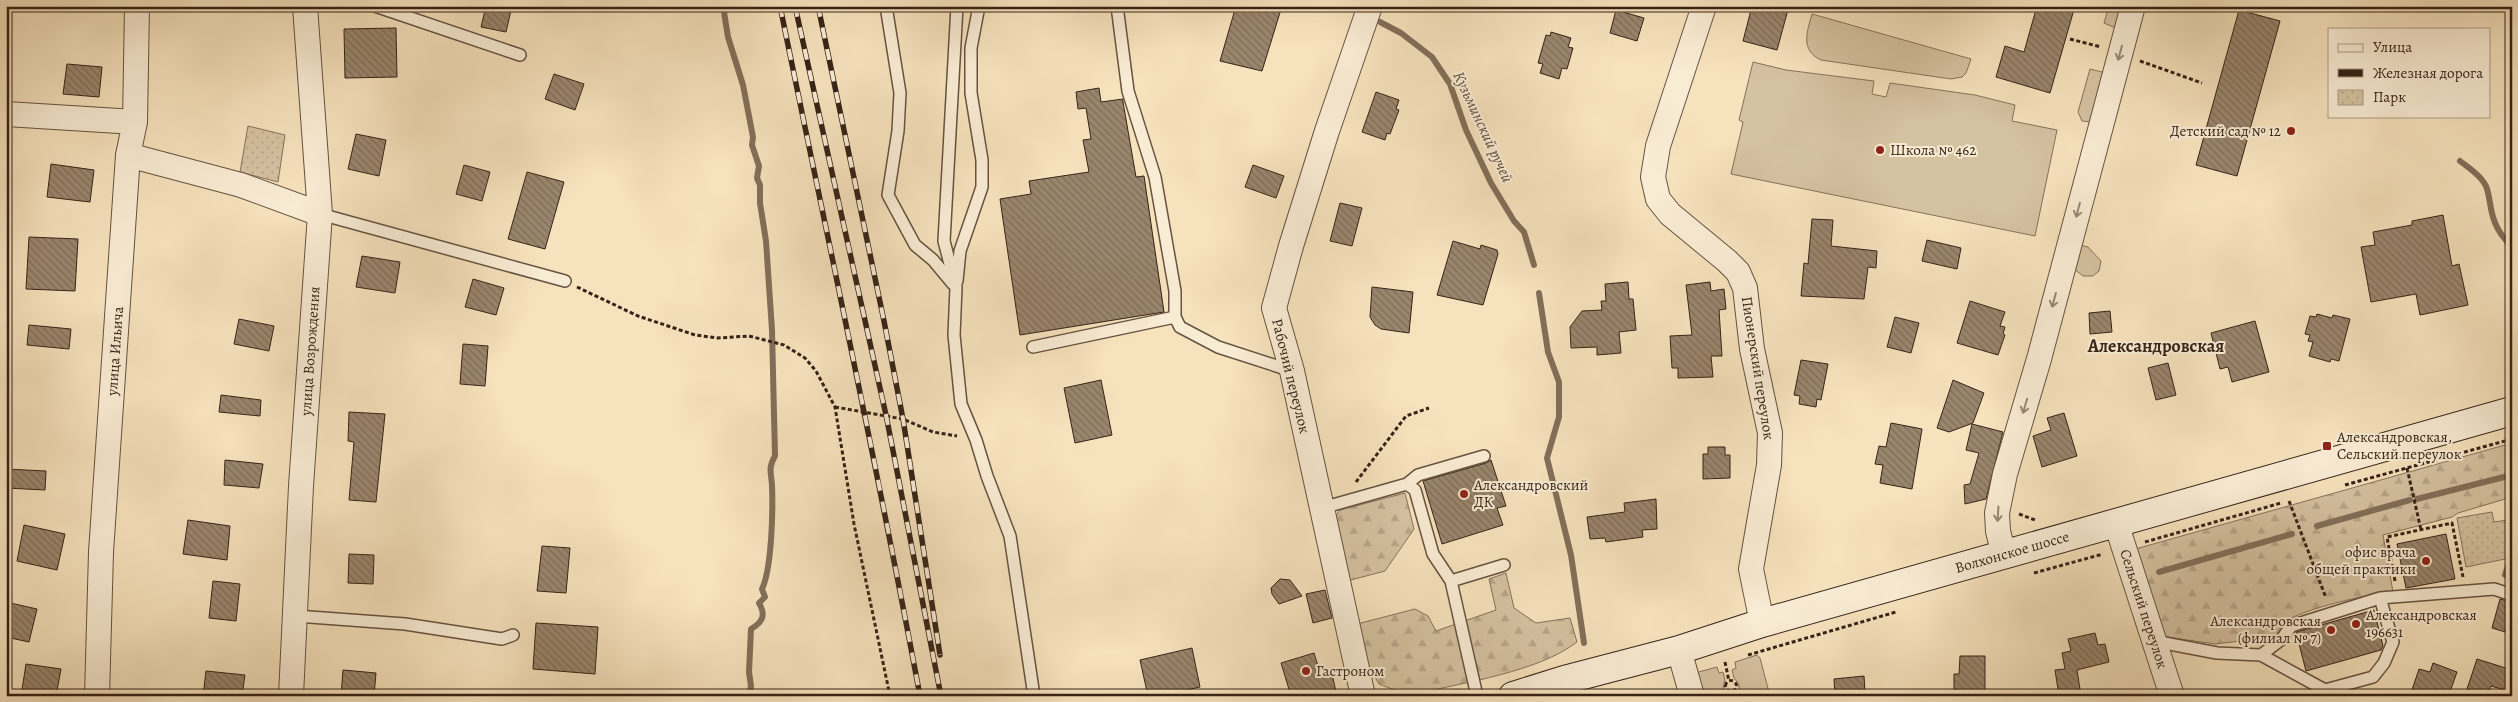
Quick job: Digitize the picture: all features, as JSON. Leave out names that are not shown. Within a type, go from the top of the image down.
[{"type":"main road","name":"Волхонское шоссе","points":[[1513,696],[1564,680],[1683,661],[1762,623],[2004,555],[2120,536],[2512,411]]},
{"type":"street","name":"улица Ильича","points":[[97,696],[101,552],[128,155],[134,122],[138,6]]},
{"type":"street","name":"улица Возрождения","points":[[291,696],[301,486],[320,214],[305,6]]},
{"type":"street","name":"Рабочий переулок","points":[[1364,696],[1292,372],[1274,308],[1327,131],[1370,6]]},
{"type":"street","name":"Пионерский переулок","points":[[1704,6],[1658,146],[1653,177],[1658,199],[1670,214],[1728,261],[1738,272],[1746,288],[1752,349],[1770,433],[1769,465],[1751,569],[1762,623]]},
{"type":"street","points":[[2004,555],[1998,531],[1997,513],[2005,474],[2039,359],[2133,6]]},
{"type":"street","points":[[6,114],[134,122]]},
{"type":"street","points":[[128,155],[241,185],[320,214]]},
{"type":"street","name":"Сельский переулок","points":[[2120,536],[2172,696]]},
{"type":"street","points":[[1683,661],[1692,696]]},
{"type":"lane","points":[[376,6],[520,54]]},
{"type":"lane","points":[[886,6],[900,93],[898,131],[888,195],[915,245],[933,260],[956,287]]},
{"type":"lane","points":[[956,287],[944,241],[957,6]]},
{"type":"lane","points":[[979,6],[971,48],[971,93],[982,160],[982,187],[960,251],[954,335],[961,404],[976,440],[987,476],[1010,536],[1034,696]]},
{"type":"lane","points":[[1117,6],[1128,91],[1155,177],[1175,290],[1175,317],[1180,327],[1218,347],[1292,372]]},
{"type":"lane","points":[[320,214],[565,281]]},
{"type":"lane","points":[[1033,347],[1175,317]]},
{"type":"lane","points":[[1321,502],[1407,484],[1418,475],[1484,456]]},
{"type":"lane","points":[[1407,484],[1415,490],[1433,554],[1451,581],[1477,696]]},
{"type":"lane","points":[[1451,581],[1504,565]]},
{"type":"lane","points":[[2261,655],[2282,639],[2291,626],[2380,598],[2494,589],[2512,595]]},
{"type":"lane","points":[[2154,640],[2217,653],[2261,655],[2325,690],[2373,677],[2384,663],[2393,642],[2380,598]]},
{"type":"lane","points":[[296,616],[405,624],[502,639],[514,634]]},
{"type":"path","points":[[2138,60],[2202,83]]},
{"type":"path","points":[[565,281],[629,312],[695,335],[718,338],[749,336],[784,346],[806,358],[816,371],[835,407],[854,524],[890,696]]},
{"type":"path","points":[[835,407],[865,414],[886,415],[902,419],[933,432],[976,440]]},
{"type":"path","points":[[1321,502],[1351,488],[1406,416],[1429,408]]},
{"type":"path","points":[[2335,488],[2512,440]]},
{"type":"path","points":[[2406,468],[2421,530]]},
{"type":"path","points":[[2028,575],[2120,536],[2298,498]]},
{"type":"path","points":[[2289,501],[2332,614]]},
{"type":"path","points":[[2398,597],[2387,537],[2452,523],[2466,590]]},
{"type":"path","points":[[1742,657],[1898,612]]},
{"type":"path","points":[[1683,661],[1725,662],[1733,659]]},
{"type":"path","points":[[1725,662],[1729,681],[1726,687],[1733,694],[1737,684],[1729,681]]},
{"type":"path","points":[[1434,696],[1454,691]]},
{"type":"green space","points":[[2109,6],[2124,6],[2118,29],[2104,23]]},
{"type":"green space","points":[[1812,14],[1971,59],[1966,73],[1962,77],[1951,79],[1821,60],[1814,56],[1808,46],[1807,34]]},
{"type":"green space","points":[[1753,62],[1786,70],[1874,81],[1872,94],[1886,97],[1890,83],[1975,95],[2015,105],[2012,121],[2057,130],[2035,236],[1731,174],[1743,122],[1739,120]]},
{"type":"green space","points":[[2090,69],[2106,73],[2091,122],[2082,121],[2078,112]]},
{"type":"green space","points":[[248,126],[285,135],[278,182],[240,172]]},
{"type":"green space","points":[[2080,245],[2088,247],[2101,261],[2099,271],[2093,276],[2083,276],[2073,268]]},
{"type":"green space","points":[[2512,443],[2512,497],[2458,513],[2452,517],[2383,535],[2393,592],[2354,598],[2295,616],[2286,621],[2275,637],[2215,644],[2160,636],[2132,550]]},
{"type":"green space","points":[[1405,493],[1414,529],[1385,571],[1347,581],[1334,519],[1340,510]]},
{"type":"green space","points":[[2492,512],[2494,522],[2508,520],[2510,558],[2466,567],[2457,518]]},
{"type":"green space","points":[[1506,573],[1514,608],[1536,623],[1570,618],[1577,642],[1542,661],[1522,668],[1500,675],[1416,694],[1402,693],[1379,684],[1367,663],[1357,624],[1415,609],[1428,616],[1436,631],[1496,610],[1489,579]]},
{"type":"green space","points":[[1757,655],[1760,658],[1770,696],[1739,696],[1739,684],[1734,678],[1732,670],[1736,668],[1735,662]]},
{"type":"green space","points":[[1717,667],[1719,673],[1723,672],[1725,680],[1723,688],[1729,696],[1698,696],[1695,673]]},
{"type":"building","points":[[486,6],[512,6],[506,32],[481,27]]},
{"type":"building","points":[[1236,6],[1282,6],[1262,71],[1220,61]]},
{"type":"building","points":[[1752,6],[1789,6],[1777,50],[1743,41]]},
{"type":"building","points":[[2037,6],[2075,6],[2050,93],[1996,77],[2005,46],[2024,52]]},
{"type":"building","points":[[1616,10],[1644,18],[1637,41],[1610,33]]},
{"type":"building","points":[[2239,10],[2280,21],[2237,176],[2196,165]]},
{"type":"building","points":[[396,28],[397,77],[345,78],[344,29]]},
{"type":"building","points":[[1551,32],[1571,38],[1568,47],[1573,48],[1567,69],[1562,68],[1559,79],[1540,73],[1543,64],[1538,63],[1546,35],[1550,36]]},
{"type":"building","points":[[67,64],[102,67],[99,97],[63,94]]},
{"type":"building","points":[[554,74],[584,84],[575,110],[545,99]]},
{"type":"building","points":[[1099,88],[1101,102],[1123,99],[1136,177],[1144,176],[1164,312],[1020,335],[1000,199],[1031,194],[1029,181],[1089,172],[1083,140],[1091,139],[1086,108],[1078,109],[1076,92]]},
{"type":"building","points":[[1376,92],[1399,100],[1396,109],[1399,110],[1390,134],[1387,133],[1385,140],[1362,132]]},
{"type":"building","points":[[356,134],[386,140],[379,176],[348,169]]},
{"type":"building","points":[[51,164],[94,170],[90,202],[47,197]]},
{"type":"building","points":[[464,165],[490,172],[482,201],[456,194]]},
{"type":"building","points":[[1253,165],[1284,176],[1276,198],[1245,187]]},
{"type":"building","points":[[527,172],[564,182],[545,249],[508,239]]},
{"type":"building","points":[[1340,203],[1362,208],[1352,246],[1330,241]]},
{"type":"building","points":[[2443,215],[2452,266],[2459,264],[2468,305],[2420,315],[2416,294],[2371,302],[2361,247],[2375,245],[2373,232],[2412,225],[2412,221]]},
{"type":"building","points":[[1812,219],[1833,220],[1831,246],[1877,251],[1876,268],[1868,267],[1864,299],[1801,296],[1804,263],[1808,264]]},
{"type":"building","points":[[29,237],[78,239],[75,291],[26,289]]},
{"type":"building","points":[[1927,240],[1961,248],[1957,269],[1922,261]]},
{"type":"building","points":[[1453,241],[1480,249],[1481,245],[1497,250],[1498,254],[1483,305],[1437,295]]},
{"type":"building","points":[[362,256],[400,262],[395,293],[356,287]]},
{"type":"building","points":[[473,279],[504,288],[496,315],[465,307]]},
{"type":"building","points":[[1628,282],[1629,299],[1633,299],[1636,330],[1619,332],[1621,353],[1597,355],[1597,347],[1571,348],[1570,327],[1582,311],[1602,310],[1601,301],[1606,301],[1605,284]]},
{"type":"building","points":[[1710,282],[1711,291],[1724,289],[1726,309],[1719,310],[1722,356],[1711,356],[1713,377],[1678,378],[1678,368],[1672,368],[1670,336],[1692,335],[1686,285]]},
{"type":"building","points":[[1372,287],[1413,292],[1409,333],[1381,329],[1375,325],[1370,317]]},
{"type":"building","points":[[1970,301],[2005,312],[2000,326],[2005,327],[2003,334],[2005,335],[1998,355],[1957,343]]},
{"type":"building","points":[[2110,311],[2112,332],[2090,334],[2089,313]]},
{"type":"building","points":[[2317,314],[2332,318],[2333,315],[2350,319],[2339,361],[2331,359],[2330,362],[2309,356],[2313,342],[2308,341],[2310,335],[2305,334],[2310,316],[2316,317]]},
{"type":"building","points":[[1895,317],[1919,323],[1911,353],[1887,347]]},
{"type":"building","points":[[239,319],[274,326],[269,351],[234,344]]},
{"type":"building","points":[[2255,321],[2269,372],[2232,382],[2228,367],[2220,369],[2211,333]]},
{"type":"building","points":[[29,325],[71,329],[69,349],[27,345]]},
{"type":"building","points":[[463,344],[488,346],[485,386],[460,384]]},
{"type":"building","points":[[1801,360],[1828,364],[1821,400],[1817,399],[1816,407],[1799,404],[1800,396],[1794,395]]},
{"type":"building","points":[[2168,363],[2176,395],[2156,400],[2148,368]]},
{"type":"building","points":[[1101,380],[1112,435],[1075,443],[1064,388]]},
{"type":"building","points":[[1953,380],[1984,393],[1973,423],[1949,432],[1937,428]]},
{"type":"building","points":[[221,395],[261,400],[260,416],[219,412]]},
{"type":"building","points":[[349,412],[385,414],[376,502],[349,500],[354,442],[348,441]]},
{"type":"building","points":[[2064,413],[2077,456],[2042,467],[2033,436],[2051,430],[2047,418]]},
{"type":"building","points":[[1891,423],[1922,429],[1912,489],[1880,483],[1883,465],[1875,464],[1879,446],[1886,447]]},
{"type":"building","points":[[1972,424],[2003,432],[1986,499],[1965,504],[1964,485],[1970,484],[1979,453],[1966,450]]},
{"type":"building","points":[[1708,447],[1725,447],[1725,455],[1730,455],[1730,478],[1703,479],[1703,454],[1708,454]]},
{"type":"building","points":[[225,460],[263,464],[259,488],[224,485]]},
{"type":"building","name":"Александровский ДК","points":[[1491,460],[1506,506],[1497,508],[1503,525],[1442,544],[1423,481]]},
{"type":"building","points":[[6,469],[46,471],[45,490],[6,488]]},
{"type":"building","points":[[1656,499],[1657,529],[1642,530],[1643,537],[1606,542],[1605,538],[1590,539],[1587,517],[1625,512],[1624,503]]},
{"type":"building","points":[[188,520],[230,526],[227,560],[183,554]]},
{"type":"building","points":[[24,525],[65,534],[57,570],[17,561]]},
{"type":"building","name":"офис врача общей практики","points":[[2446,534],[2455,579],[2406,588],[2397,544]]},
{"type":"building","points":[[542,546],[570,548],[566,593],[537,591]]},
{"type":"building","points":[[349,554],[374,555],[373,584],[348,583]]},
{"type":"building","points":[[1280,579],[1290,580],[1302,596],[1279,604],[1272,594],[1271,588]]},
{"type":"building","points":[[213,581],[240,584],[236,621],[209,618]]},
{"type":"building","points":[[1325,590],[1332,618],[1313,623],[1306,594]]},
{"type":"building","points":[[2500,599],[2512,602],[2512,634],[2492,628]]},
{"type":"building","points":[[6,602],[37,609],[29,642],[6,637]]},
{"type":"building","points":[[2374,610],[2383,646],[2381,650],[2306,671],[2296,632]]},
{"type":"building","points":[[536,623],[598,627],[595,674],[533,669]]},
{"type":"building","points":[[2095,633],[2098,645],[2105,644],[2109,662],[2077,670],[2081,696],[2059,696],[2055,670],[2065,669],[2062,653],[2071,651],[2068,639]]},
{"type":"building","points":[[1192,648],[1200,687],[1160,696],[1148,696],[1140,660]]},
{"type":"building","points":[[1314,653],[1321,676],[1332,674],[1337,696],[1291,696],[1281,663]]},
{"type":"building","points":[[1960,656],[1985,656],[1985,696],[1961,696],[1961,690],[1954,690],[1954,674],[1959,674]]},
{"type":"building","points":[[2477,659],[2512,670],[2512,692],[2491,686],[2487,696],[2484,696],[2467,689]]},
{"type":"building","points":[[2433,663],[2457,672],[2450,692],[2444,690],[2442,696],[2410,696],[2419,669],[2430,672]]},
{"type":"building","points":[[26,664],[61,669],[56,696],[21,696]]},
{"type":"building","points":[[343,670],[376,673],[374,696],[341,696]]},
{"type":"building","points":[[206,671],[245,675],[242,696],[203,696]]},
{"type":"building","points":[[1864,676],[1865,692],[1863,696],[1835,696],[1834,679]]},
{"type":"waterway","points":[[723,6],[728,37],[743,85],[753,137],[752,145],[759,166],[757,178],[760,185],[760,203],[766,241],[772,330],[775,456],[770,470],[772,523],[768,567],[762,589],[765,597],[759,603],[763,615],[761,621],[751,629],[749,672],[751,686],[749,696]]},
{"type":"waterway","name":"Кузьминский ручей","points":[[1350,6],[1357,10]]},
{"type":"waterway","name":"Кузьминский ручей","points":[[1380,22],[1401,33],[1432,57],[1450,84],[1466,130],[1491,183],[1514,221],[1524,232],[1534,265]]},
{"type":"waterway","points":[[2460,161],[2483,181],[2495,222],[2512,250]]},
{"type":"waterway","name":"Кузьминский ручей","points":[[1539,293],[1548,352],[1559,382],[1559,417],[1547,458],[1571,555],[1584,643]]},
{"type":"waterway","points":[[2417,499],[2512,475]]},
{"type":"waterway","points":[[2317,526],[2410,500]]},
{"type":"waterway","points":[[2159,572],[2292,534]]},
{"type":"waterway","points":[[2505,575],[2512,554]]},
{"type":"railway","points":[[780,6],[904,609],[920,696]]},
{"type":"railway","points":[[795,6],[886,415],[941,696]]},
{"type":"railway","points":[[818,6],[903,419],[940,655]]},
{"type":"place","name":"Детский сад № 12","points":[[2291,131]]},
{"type":"place","name":"Школа № 462","points":[[1880,150]]},
{"type":"place","name":"Александровская, Сельский переулок","points":[[2327,446]]},
{"type":"place","name":"Александровский ДК","points":[[1464,494]]},
{"type":"place","name":"офис врача общей практики","points":[[2426,561]]},
{"type":"place","name":"Александровская 196631","points":[[2356,624]]},
{"type":"place","name":"Александровская (филиал № 7)","points":[[2331,630]]},
{"type":"place","name":"Гастроном","points":[[1306,671]]},
{"type":"district","name":"Александровская","points":[[2156,346]]}]
